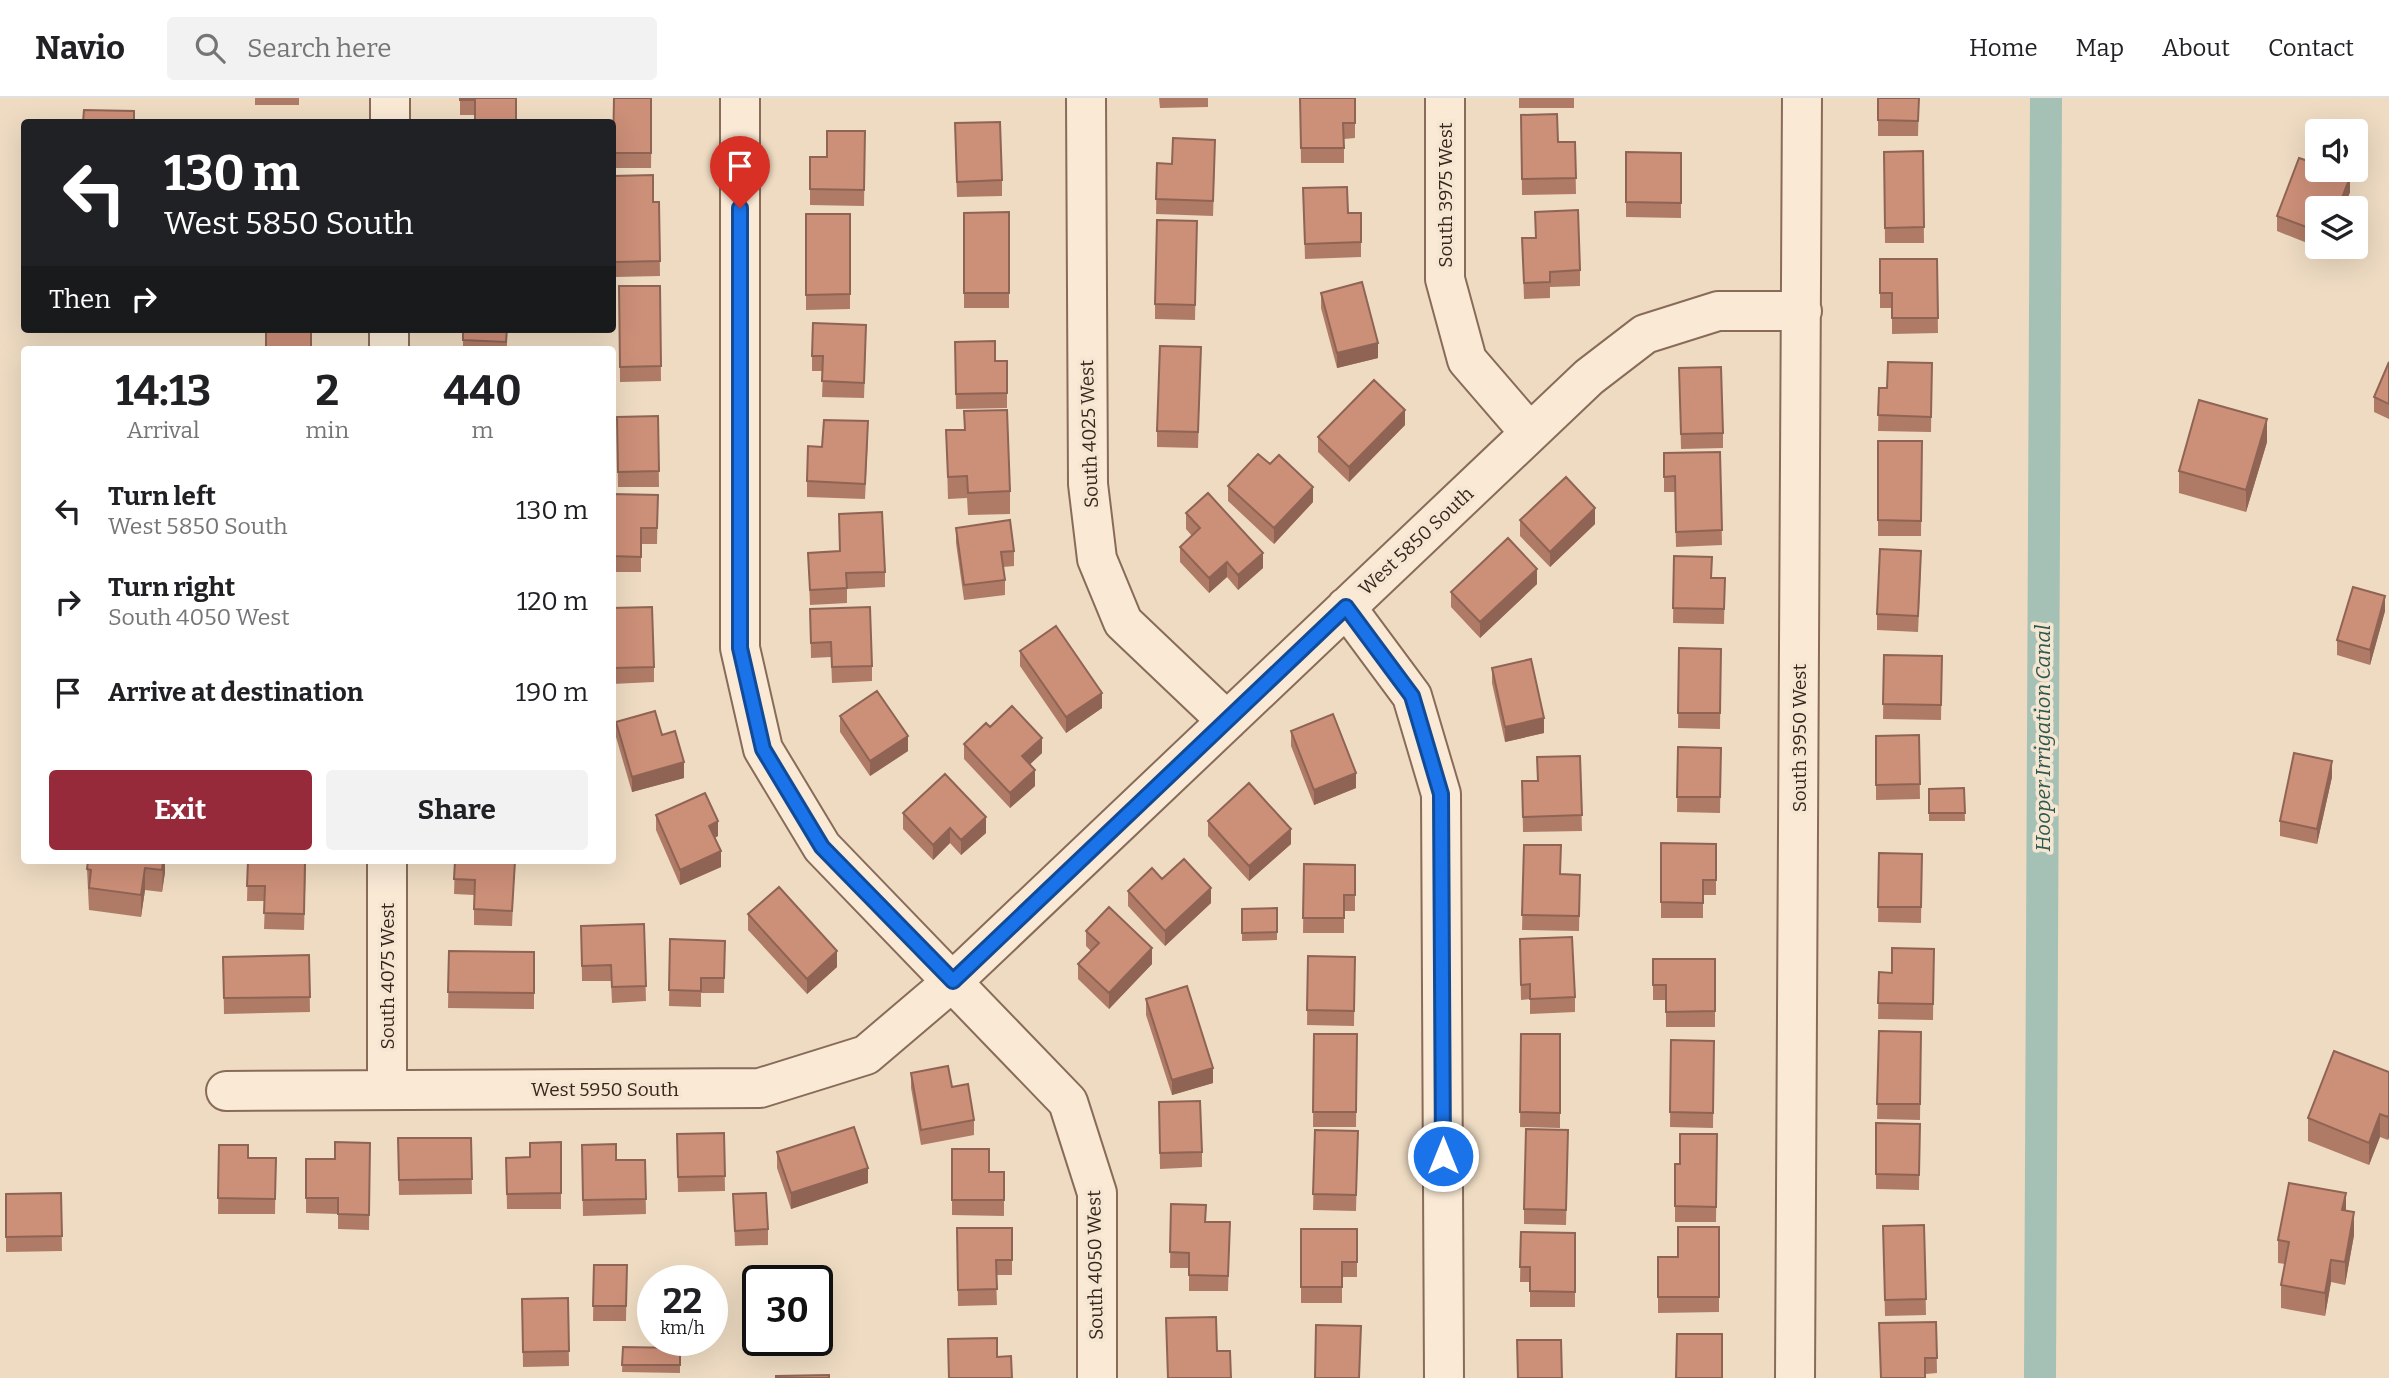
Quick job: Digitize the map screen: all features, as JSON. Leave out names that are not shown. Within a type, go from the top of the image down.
[{"type":"street","points":[[390,98],[390,119]]},
{"type":"street","name":"South 4050 West","points":[[740,98],[740,648],[763,749],[822,847],[1068,1101],[1097,1193],[1097,1378]]},
{"type":"street","name":"South 4025 West","points":[[1086,98],[1087,484],[1097,559],[1123,622],[1227,721]]},
{"type":"street","name":"South 3975 West","points":[[1445,98],[1445,278],[1467,360],[1530,433]]},
{"type":"street","name":"South 3950 West","points":[[1795,1378],[1802,98]]},
{"type":"street","name":"West 5850 South","points":[[953,981],[1589,377],[1645,334],[1718,311],[1802,311]]},
{"type":"street","points":[[1346,607],[1412,696],[1441,794],[1444,1378]]},
{"type":"street","name":"South 4075 West","points":[[387,864],[387,1090]]},
{"type":"street","name":"West 5950 South","points":[[226,1091],[760,1088],[866,1055],[953,981]]},
{"type":"building","points":[[516,98],[516,119],[475,119],[475,100],[460,100]]},
{"type":"building","points":[[614,98],[651,98],[651,153],[616,153],[616,119],[614,119]]},
{"type":"building","points":[[1300,98],[1355,98],[1355,123],[1343,123],[1344,148],[1301,148]]},
{"type":"building","points":[[1878,98],[1919,98],[1918,121],[1878,120]]},
{"type":"building","points":[[84,110],[134,111],[134,119],[83,119]]},
{"type":"building","points":[[1557,114],[1558,142],[1575,142],[1576,178],[1522,179],[1521,115]]},
{"type":"building","points":[[1000,122],[1002,180],[957,182],[955,123]]},
{"type":"building","points":[[827,131],[865,131],[864,190],[810,189],[810,157],[827,157]]},
{"type":"building","points":[[1173,138],[1215,140],[1213,201],[1156,199],[1157,163],[1172,164]]},
{"type":"building","points":[[1923,151],[1924,227],[1885,228],[1884,152]]},
{"type":"building","points":[[1626,152],[1681,153],[1681,203],[1626,202]]},
{"type":"building","points":[[2299,158],[2305,160],[2305,182],[2348,182],[2343,196],[2305,196],[2305,226],[2277,216]]},
{"type":"building","points":[[653,175],[653,202],[659,202],[660,261],[616,262],[616,176]]},
{"type":"building","points":[[1347,187],[1348,213],[1361,213],[1361,242],[1305,244],[1303,188]]},
{"type":"building","points":[[1578,210],[1580,270],[1550,272],[1550,282],[1524,283],[1522,238],[1536,238],[1535,212]]},
{"type":"building","points":[[1009,212],[1009,293],[964,293],[964,213]]},
{"type":"building","points":[[806,214],[850,214],[850,294],[806,295]]},
{"type":"building","points":[[1157,220],[1197,221],[1195,305],[1155,304]]},
{"type":"building","points":[[1880,259],[1937,259],[1938,318],[1892,318],[1892,293],[1880,293]]},
{"type":"building","points":[[1362,282],[1378,343],[1337,353],[1321,293]]},
{"type":"building","points":[[619,286],[660,286],[661,366],[620,367]]},
{"type":"building","points":[[813,323],[866,325],[864,383],[822,381],[823,356],[812,356]]},
{"type":"building","points":[[266,333],[311,333],[311,346],[266,346]]},
{"type":"building","points":[[463,333],[507,333],[506,342],[463,340]]},
{"type":"building","points":[[995,341],[995,361],[1007,361],[1007,393],[956,394],[955,342]]},
{"type":"building","points":[[1160,346],[1201,347],[1198,432],[1157,431]]},
{"type":"building","points":[[1888,362],[1932,363],[1931,417],[1878,415],[1879,388],[1887,388]]},
{"type":"building","points":[[2389,362],[2389,404],[2374,397]]},
{"type":"building","points":[[1721,367],[1723,433],[1681,434],[1679,368]]},
{"type":"building","points":[[1374,380],[1405,410],[1349,467],[1318,437]]},
{"type":"building","points":[[2199,400],[2267,419],[2246,490],[2179,471]]},
{"type":"building","points":[[1007,410],[1010,491],[968,493],[967,476],[948,477],[946,430],[965,430],[964,411]]},
{"type":"building","points":[[658,416],[659,471],[618,472],[617,417]]},
{"type":"building","points":[[824,420],[868,421],[865,484],[807,481],[808,446],[822,447]]},
{"type":"building","points":[[1878,441],[1922,441],[1921,521],[1878,520]]},
{"type":"building","points":[[1720,452],[1722,530],[1676,532],[1675,476],[1664,477],[1664,453]]},
{"type":"building","points":[[1258,454],[1270,464],[1279,455],[1313,487],[1274,528],[1228,486]]},
{"type":"building","points":[[1566,477],[1595,508],[1550,552],[1520,520]]},
{"type":"building","points":[[1208,493],[1263,553],[1238,575],[1227,562],[1209,578],[1180,547],[1200,528],[1186,513]]},
{"type":"building","points":[[616,494],[658,495],[657,528],[641,528],[641,557],[616,556]]},
{"type":"building","points":[[882,512],[885,572],[846,573],[847,588],[810,590],[808,553],[840,551],[839,514]]},
{"type":"building","points":[[1010,520],[1014,551],[1001,552],[1005,580],[964,585],[956,528]]},
{"type":"building","points":[[1508,538],[1537,569],[1480,622],[1451,592]]},
{"type":"building","points":[[1880,549],[1921,551],[1918,616],[1877,614]]},
{"type":"building","points":[[1674,556],[1712,557],[1711,578],[1725,578],[1724,609],[1673,608]]},
{"type":"building","points":[[2353,587],[2385,596],[2370,650],[2337,640]]},
{"type":"building","points":[[652,607],[654,667],[616,668],[616,608]]},
{"type":"building","points":[[870,607],[872,666],[832,667],[831,642],[811,643],[810,609]]},
{"type":"building","points":[[1056,626],[1102,693],[1066,717],[1020,651]]},
{"type":"building","points":[[1679,648],[1721,649],[1720,713],[1678,713]]},
{"type":"building","points":[[1884,655],[1942,656],[1941,705],[1883,704]]},
{"type":"building","points":[[1531,659],[1544,718],[1505,727],[1492,668]]},
{"type":"building","points":[[877,691],[908,736],[870,761],[840,716]]},
{"type":"building","points":[[1012,706],[1042,738],[1022,756],[1035,770],[1010,793],[964,744],[986,723],[990,727]]},
{"type":"building","points":[[655,711],[662,735],[675,731],[684,762],[632,777],[616,722]]},
{"type":"building","points":[[1333,714],[1356,773],[1314,790],[1291,731]]},
{"type":"building","points":[[1919,735],[1920,784],[1876,785],[1876,736]]},
{"type":"building","points":[[1678,747],[1721,748],[1720,797],[1677,797]]},
{"type":"building","points":[[2294,753],[2332,761],[2317,829],[2280,821]]},
{"type":"building","points":[[1580,756],[1582,815],[1523,817],[1522,781],[1538,781],[1537,757]]},
{"type":"building","points":[[945,774],[986,817],[961,840],[950,828],[933,845],[903,813]]},
{"type":"building","points":[[1249,783],[1291,829],[1249,866],[1208,821]]},
{"type":"building","points":[[1964,788],[1965,813],[1929,813],[1929,789]]},
{"type":"building","points":[[705,793],[718,821],[709,826],[721,851],[680,870],[656,815]]},
{"type":"building","points":[[1661,843],[1716,844],[1716,880],[1703,880],[1703,903],[1661,902]]},
{"type":"building","points":[[1524,845],[1561,845],[1560,874],[1580,875],[1579,916],[1522,915]]},
{"type":"building","points":[[1879,853],[1922,854],[1921,907],[1878,907]]},
{"type":"building","points":[[1184,859],[1211,888],[1165,931],[1128,891],[1152,868],[1162,879]]},
{"type":"building","points":[[88,864],[163,864],[162,870],[145,868],[141,895],[89,888],[91,870],[87,869]]},
{"type":"building","points":[[248,864],[305,864],[304,914],[264,913],[265,886],[247,886]]},
{"type":"building","points":[[455,864],[515,864],[512,911],[474,909],[475,880],[454,879]]},
{"type":"building","points":[[1304,864],[1355,865],[1355,895],[1344,895],[1344,918],[1303,918]]},
{"type":"building","points":[[779,887],[837,951],[807,979],[748,914]]},
{"type":"building","points":[[1109,907],[1152,948],[1109,993],[1078,964],[1099,943],[1086,931]]},
{"type":"building","points":[[1277,908],[1277,932],[1242,933],[1242,909]]},
{"type":"building","points":[[644,924],[646,986],[612,987],[611,965],[582,966],[581,926]]},
{"type":"building","points":[[1572,937],[1575,997],[1530,999],[1530,984],[1521,985],[1520,939]]},
{"type":"building","points":[[670,939],[725,941],[724,978],[701,978],[701,991],[669,990]]},
{"type":"building","points":[[1892,948],[1934,949],[1933,1004],[1878,1003],[1879,972],[1892,973]]},
{"type":"building","points":[[449,951],[534,952],[534,993],[448,992]]},
{"type":"building","points":[[309,955],[310,997],[224,998],[223,957]]},
{"type":"building","points":[[1308,956],[1355,957],[1354,1011],[1307,1010]]},
{"type":"building","points":[[1653,959],[1715,959],[1715,1011],[1666,1012],[1666,985],[1653,985]]},
{"type":"building","points":[[1187,986],[1213,1068],[1172,1080],[1146,999]]},
{"type":"building","points":[[1879,1031],[1921,1032],[1920,1104],[1877,1104]]},
{"type":"building","points":[[1314,1034],[1357,1034],[1356,1112],[1313,1112]]},
{"type":"building","points":[[1521,1034],[1560,1034],[1560,1113],[1520,1112]]},
{"type":"building","points":[[1671,1040],[1714,1041],[1713,1113],[1670,1112]]},
{"type":"building","points":[[2334,1051],[2389,1072],[2389,1115],[2380,1114],[2369,1143],[2308,1118]]},
{"type":"building","points":[[948,1066],[952,1087],[968,1084],[974,1120],[921,1130],[911,1073]]},
{"type":"building","points":[[1200,1101],[1202,1152],[1160,1153],[1159,1102]]},
{"type":"building","points":[[1876,1123],[1920,1124],[1919,1175],[1876,1174]]},
{"type":"building","points":[[854,1127],[868,1168],[791,1193],[777,1152]]},
{"type":"building","points":[[1526,1129],[1568,1130],[1566,1210],[1524,1209]]},
{"type":"building","points":[[1315,1130],[1358,1131],[1356,1195],[1313,1194]]},
{"type":"building","points":[[724,1133],[725,1176],[678,1177],[677,1134]]},
{"type":"building","points":[[1680,1134],[1717,1134],[1716,1207],[1675,1206],[1675,1164],[1680,1164]]},
{"type":"building","points":[[398,1138],[471,1138],[472,1179],[399,1180]]},
{"type":"building","points":[[335,1142],[370,1143],[369,1215],[338,1214],[338,1198],[306,1198],[306,1159],[335,1159]]},
{"type":"building","points":[[561,1142],[561,1193],[507,1194],[506,1158],[530,1157],[530,1143]]},
{"type":"building","points":[[616,1144],[616,1160],[645,1160],[646,1199],[583,1200],[582,1145]]},
{"type":"building","points":[[219,1145],[248,1145],[248,1158],[276,1158],[275,1199],[218,1198]]},
{"type":"building","points":[[952,1149],[989,1149],[989,1172],[1004,1172],[1004,1200],[952,1200]]},
{"type":"building","points":[[2289,1183],[2346,1193],[2342,1210],[2354,1212],[2345,1262],[2331,1260],[2325,1293],[2281,1285],[2289,1242],[2278,1240]]},
{"type":"building","points":[[61,1193],[62,1236],[6,1237],[6,1194]]},
{"type":"building","points":[[766,1193],[768,1229],[735,1231],[733,1194]]},
{"type":"building","points":[[1171,1204],[1206,1205],[1205,1222],[1230,1222],[1228,1276],[1189,1275],[1189,1253],[1170,1252]]},
{"type":"building","points":[[1924,1225],[1926,1299],[1885,1300],[1883,1226]]},
{"type":"building","points":[[1678,1227],[1719,1227],[1719,1297],[1658,1297],[1658,1257],[1678,1257]]},
{"type":"building","points":[[957,1228],[1012,1228],[1012,1260],[996,1260],[997,1289],[958,1290]]},
{"type":"building","points":[[1301,1229],[1357,1229],[1357,1262],[1342,1262],[1342,1287],[1301,1287]]},
{"type":"building","points":[[1521,1232],[1575,1233],[1575,1292],[1530,1291],[1530,1267],[1520,1267]]},
{"type":"building","points":[[594,1265],[627,1265],[626,1306],[593,1306]]},
{"type":"building","points":[[568,1298],[569,1351],[523,1352],[522,1299]]},
{"type":"building","points":[[1216,1317],[1217,1351],[1230,1351],[1231,1378],[1168,1378],[1166,1318]]},
{"type":"building","points":[[1936,1322],[1937,1358],[1925,1358],[1925,1378],[1881,1378],[1879,1323]]},
{"type":"building","points":[[1316,1325],[1361,1326],[1359,1378],[1315,1378]]},
{"type":"building","points":[[1677,1334],[1722,1334],[1722,1378],[1676,1378]]},
{"type":"building","points":[[997,1338],[997,1357],[1011,1356],[1012,1378],[949,1378],[948,1339]]},
{"type":"building","points":[[1517,1340],[1561,1340],[1562,1378],[1518,1378]]},
{"type":"building","points":[[623,1347],[637,1347],[637,1356],[680,1356],[680,1365],[622,1365]]},
{"type":"building","points":[[829,1375],[829,1378],[776,1378],[776,1376]]},
{"type":"waterway","name":"Hooper Irrigation Canal","points":[[2040,1378],[2046,98]]},
{"type":"route","points":[[740,208],[740,648],[763,749],[822,847],[953,981],[1346,607],[1412,696],[1441,794],[1443,1156]]}]
